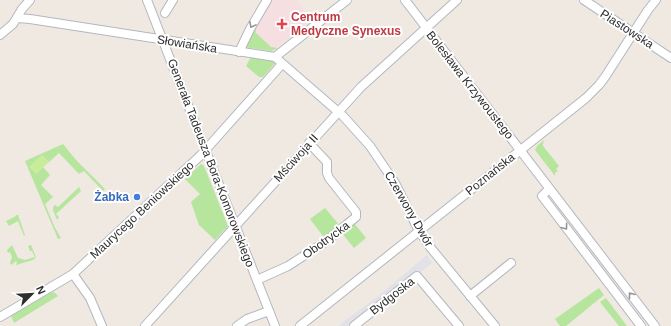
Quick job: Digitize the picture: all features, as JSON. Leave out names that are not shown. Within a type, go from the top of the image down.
[{"type":"street","points":[[0,35],[13,24],[22,9],[30,0]]},
{"type":"street","name":"Generała Tadeusza Bora-Komorowskiego","points":[[147,0],[275,326]]},
{"type":"street","points":[[164,13],[173,0]]},
{"type":"street","points":[[239,52],[267,0]]},
{"type":"street","points":[[338,112],[275,57],[347,0]]},
{"type":"street","name":"Bolesława Krzywoustego","points":[[404,0],[655,326]]},
{"type":"street","name":"Mściwoja II","points":[[145,326],[361,87],[457,0]]},
{"type":"street","name":"Piastowska","points":[[584,0],[671,58]]},
{"type":"street","name":"Poznańska","points":[[300,326],[577,106],[605,77],[656,0]]},
{"type":"street","name":"Słowiańska","points":[[17,18],[275,57]]},
{"type":"street","name":"Maurycego Beniowskiego","points":[[0,317],[73,274],[201,155],[282,64]]},
{"type":"street","name":"Czerwony Dwór","points":[[338,112],[370,146],[395,183],[419,231],[430,247],[495,326]]},
{"type":"street","name":"Obotrycka","points":[[257,280],[299,260],[325,242],[356,217],[356,212],[326,173],[327,162],[310,143]]},
{"type":"street","points":[[549,189],[542,196],[641,326]]},
{"type":"street","points":[[470,296],[511,262]]},
{"type":"street","points":[[73,274],[90,298],[102,326]]},
{"type":"street","name":"Bydgoska","points":[[354,326],[417,276],[458,326]]},
{"type":"street","points":[[237,326],[247,319],[269,311]]},
{"type":"shaded area","name":"Centrum Medyczne Synexus","points":[[271,0],[297,0],[311,20],[277,47],[271,47],[256,33],[255,27]]},
{"type":"shaded area","points":[[427,255],[432,263],[351,326],[338,326],[381,294]]},
{"type":"green space","points":[[255,27],[256,33],[271,47],[278,48],[271,51],[244,47]]},
{"type":"green space","points":[[251,57],[277,61],[263,77],[259,77],[246,66]]},
{"type":"green space","points":[[544,140],[543,146],[559,166],[556,169],[558,171],[555,173],[555,176],[535,150]]},
{"type":"green space","points":[[63,144],[76,160],[105,189],[103,191],[84,171],[79,174],[59,153],[49,162],[42,155],[36,174],[43,167],[50,175],[41,185],[53,197],[45,204],[61,238],[58,239],[25,161]]},
{"type":"green space","points":[[42,155],[49,162],[36,174],[29,167]]},
{"type":"green space","points":[[201,164],[204,166],[228,226],[215,240],[199,225],[191,202],[200,194],[185,179]]},
{"type":"green space","points":[[79,187],[81,191],[56,214],[59,217],[57,220],[53,207],[55,205],[58,207]]},
{"type":"green space","points":[[325,208],[340,226],[327,236],[323,236],[310,219]]},
{"type":"green space","points":[[18,215],[25,235],[24,236],[18,221],[9,226],[6,221]]},
{"type":"green space","points":[[354,223],[366,238],[354,248],[341,232]]},
{"type":"green space","points":[[12,245],[18,258],[25,260],[35,257],[28,246],[31,245],[36,257],[33,260],[16,265],[17,262],[13,257],[16,261],[11,265],[10,263],[12,257],[10,252],[8,253],[7,250]]},
{"type":"green space","points":[[599,288],[604,295],[566,326],[560,326],[555,319]]},
{"type":"green space","points":[[54,292],[58,296],[14,323],[11,316]]},
{"type":"green space","points":[[606,298],[627,326],[619,326],[600,302]]},
{"type":"place","name":"Centrum Medyczne Synexus","points":[[282,24]]},
{"type":"place","name":"Żabka","points":[[137,197]]}]
